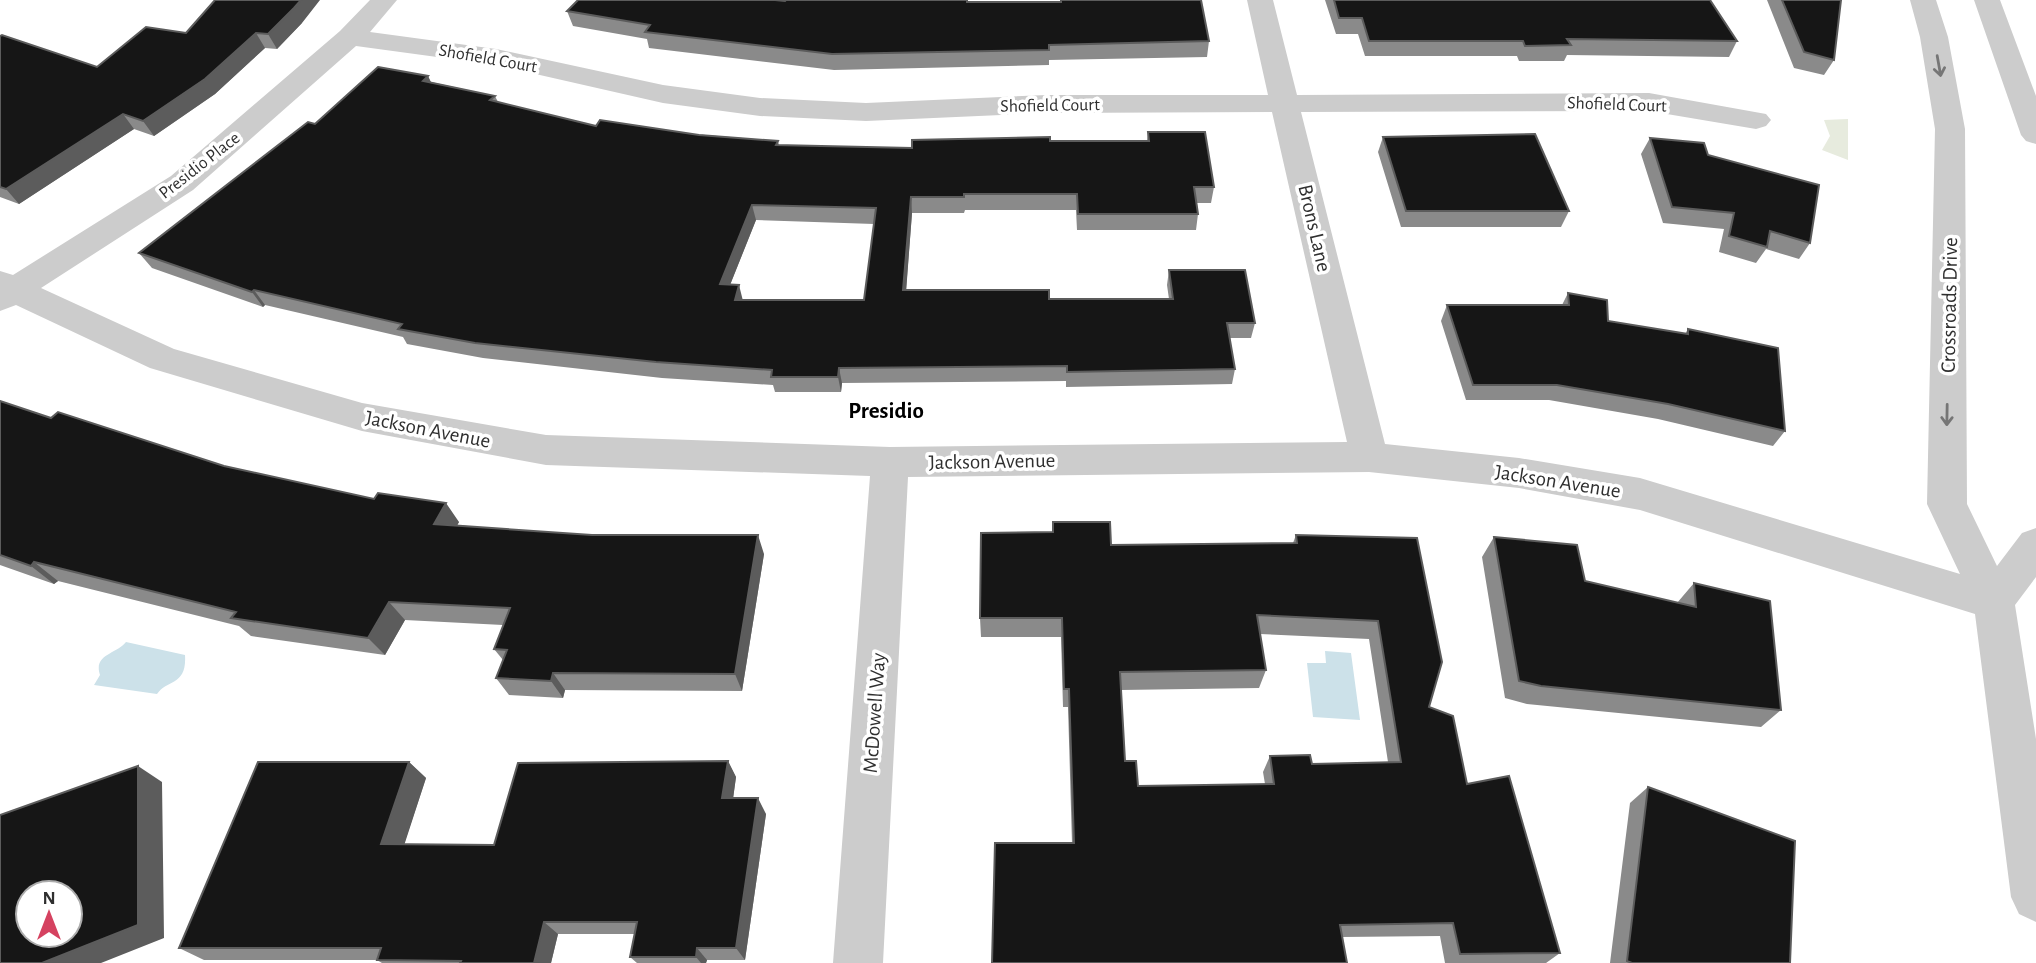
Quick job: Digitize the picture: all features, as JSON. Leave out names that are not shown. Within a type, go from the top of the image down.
[{"type":"street","name":"Presidio Place","points":[[4,290],[182,183],[350,37],[384,0]]},
{"type":"street","name":"Brons Lane","points":[[1260,0],[1369,457]]},
{"type":"street","name":"Crossroads Drive","points":[[1923,0],[1934,37],[1950,129],[1947,505],[1994,602],[2036,897]]},
{"type":"street","points":[[1987,0],[2036,135]]},
{"type":"street","name":"Shofield Court","points":[[350,37],[496,57],[663,94],[760,107],[866,112],[1047,104],[1649,102],[1756,120]]},
{"type":"street","name":"Jackson Avenue","points":[[4,290],[163,359],[362,417],[546,450],[890,462],[1369,457],[1519,473],[1640,494],[1994,602]]},
{"type":"street","name":"McDowell Way","points":[[858,963],[890,462]]},
{"type":"street","points":[[1994,602],[2036,545]]},
{"type":"shaded area","points":[[1848,119],[1848,160],[1822,150],[1830,136],[1824,120]]},
{"type":"water","points":[[126,642],[185,655],[183,672],[157,694],[94,685],[100,675],[99,668],[103,658]]},
{"type":"water","points":[[1325,651],[1351,653],[1360,720],[1313,717],[1307,663],[1326,663]]},
{"type":"building","points":[[215,0],[301,0],[268,34],[256,33],[205,79],[143,121],[123,114],[6,189],[0,187],[0,36],[97,67],[146,27],[186,33]]},
{"type":"building","points":[[578,0],[1201,0],[1209,41],[1049,45],[1049,50],[832,54],[645,32],[650,25],[567,11]]},
{"type":"building","points":[[1334,0],[1710,0],[1737,41],[1567,39],[1571,45],[1525,46],[1523,41],[1369,41],[1362,18],[1339,18]]},
{"type":"building","points":[[1782,0],[1841,0],[1834,60],[1804,52]]},
{"type":"building","points":[[378,67],[428,76],[423,81],[495,96],[490,100],[596,126],[600,120],[699,135],[778,141],[776,145],[912,148],[912,140],[1050,137],[1050,141],[1149,141],[1148,132],[1205,132],[1214,187],[1194,187],[1198,214],[1078,214],[1077,194],[911,197],[903,290],[1049,290],[1049,299],[1173,299],[1169,270],[1245,270],[1255,323],[1227,323],[1235,369],[1067,372],[1067,366],[839,368],[838,377],[771,377],[772,370],[656,362],[475,343],[398,329],[402,324],[254,290],[252,292],[139,253],[308,122],[315,124]],"holes":[[[752,205],[876,208],[864,300],[735,300],[739,285],[720,284]]]},
{"type":"building","points":[[1535,134],[1569,211],[1406,211],[1383,137]]},
{"type":"building","points":[[1650,138],[1704,143],[1708,155],[1819,185],[1810,243],[1770,231],[1767,247],[1729,236],[1734,213],[1672,207]]},
{"type":"building","points":[[1568,293],[1607,300],[1608,321],[1688,334],[1688,329],[1778,348],[1785,431],[1668,404],[1557,385],[1473,385],[1447,305],[1569,305]]},
{"type":"building","points":[[0,401],[51,418],[58,412],[224,466],[374,499],[378,493],[446,503],[434,524],[592,535],[758,535],[735,674],[553,673],[551,681],[496,678],[507,650],[494,649],[510,608],[389,602],[368,638],[231,618],[236,612],[34,562],[31,566],[0,555]]},
{"type":"building","points":[[1053,522],[1110,522],[1111,545],[1297,543],[1296,535],[1417,538],[1442,662],[1429,707],[1453,716],[1467,784],[1509,776],[1560,953],[1460,954],[1453,923],[1340,925],[1347,963],[992,963],[995,843],[1074,843],[1069,689],[1064,689],[1062,618],[980,618],[981,533],[1053,532]],"holes":[[[1257,615],[1378,621],[1401,762],[1312,764],[1310,755],[1270,756],[1274,784],[1138,786],[1136,761],[1125,761],[1120,672],[1266,670]]]},
{"type":"building","points":[[1494,537],[1577,545],[1585,581],[1696,607],[1694,583],[1770,601],[1781,710],[1541,686],[1519,681]]},
{"type":"building","points":[[728,761],[722,798],[758,798],[736,948],[697,948],[696,957],[630,957],[637,922],[544,922],[534,963],[377,960],[381,948],[179,948],[258,762],[409,762],[381,844],[494,845],[518,763]]},
{"type":"building","points":[[138,766],[138,925],[84,946],[84,879],[14,879],[14,949],[77,949],[42,963],[0,963],[0,815]]},
{"type":"building","points":[[1648,787],[1795,841],[1790,963],[1627,961]]},
{"type":"district","name":"Presidio","points":[[886,410]]}]
